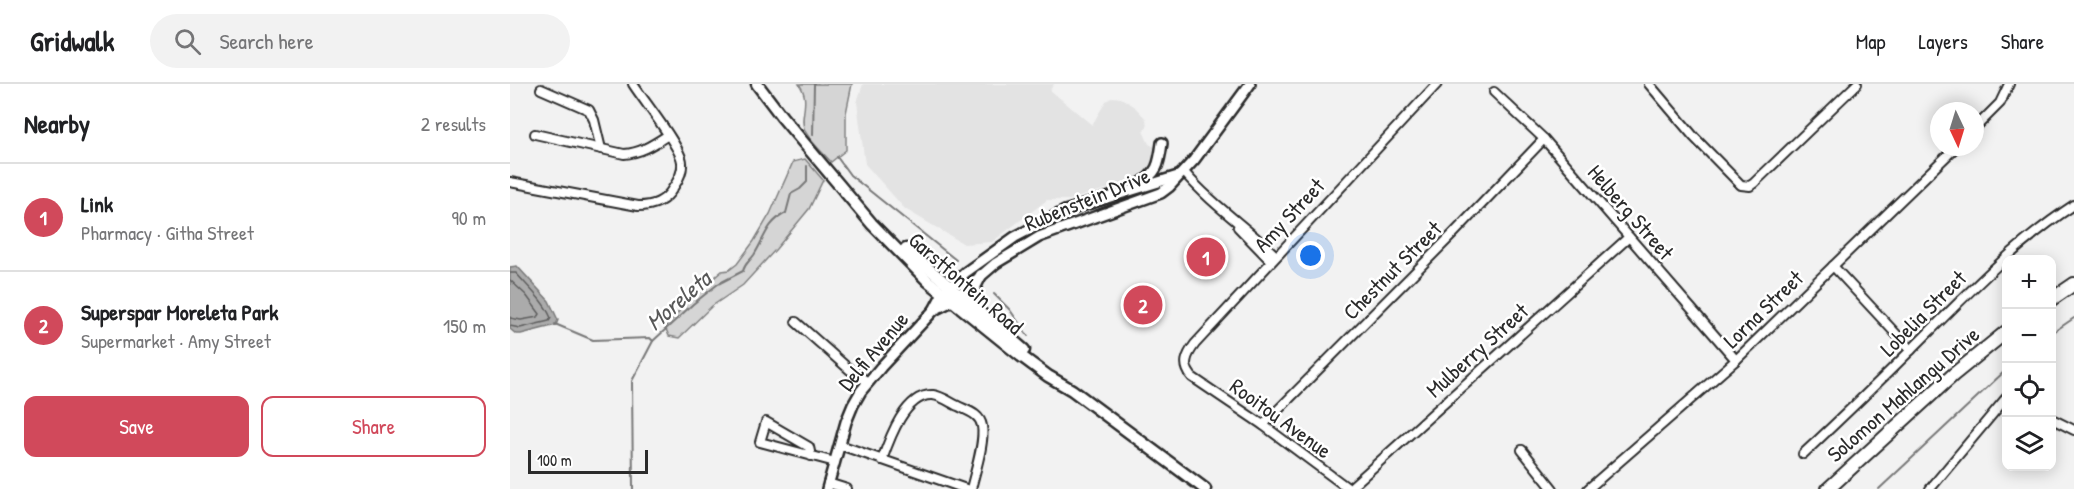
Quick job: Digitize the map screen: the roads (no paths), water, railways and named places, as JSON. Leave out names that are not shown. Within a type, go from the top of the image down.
[{"type":"main road","name":"Garstfontein Road","points":[[757,84],[845,192],[951,294],[1021,356],[1072,390],[1205,489]]},
{"type":"main road","points":[[971,305],[973,291],[981,275]]},
{"type":"main road","points":[[2056,296],[2074,284]]},
{"type":"main road","name":"Garstfontein Road","points":[[951,294],[971,305],[1063,380],[1072,390]]},
{"type":"main road","name":"Solomon Mahlangu Drive","points":[[1828,489],[1953,375],[2002,336]]},
{"type":"street","points":[[510,182],[631,206],[655,205],[668,196],[681,170],[680,155],[633,84]]},
{"type":"street","name":"Rubenstein Drive","points":[[951,294],[1007,255],[1039,237],[1161,193],[1181,174],[1250,84]]},
{"type":"street","name":"Amy Street","points":[[1192,377],[1185,363],[1188,352],[1437,84]]},
{"type":"street","points":[[1649,84],[1741,185],[1750,186],[1857,84]]},
{"type":"street","points":[[1984,119],[2000,103],[2009,84]]},
{"type":"street","points":[[541,89],[589,110],[601,149]]},
{"type":"street","name":"Helberg Street","points":[[1494,92],[1544,139],[1736,360]]},
{"type":"street","points":[[586,146],[596,129]]},
{"type":"street","points":[[535,135],[614,153],[634,153],[668,135]]},
{"type":"street","name":"Chestnut Street","points":[[1263,425],[1544,139]]},
{"type":"street","points":[[1128,191],[1154,173],[1159,165],[1162,143]]},
{"type":"street","name":"Lorna Street","points":[[1588,489],[1736,360],[1947,156]]},
{"type":"street","points":[[1181,174],[1236,223],[1254,235],[1274,258]]},
{"type":"street","name":"Rubenstein Drive","points":[[951,294],[966,272],[1003,245],[1056,215],[1181,174]]},
{"type":"street","name":"Lobelia Street","points":[[1803,454],[2032,234],[2074,205]]},
{"type":"street","name":"Mulberry Street","points":[[1349,489],[1629,237]]},
{"type":"street","points":[[1833,266],[1911,350]]},
{"type":"street","name":"Delfi Avenue","points":[[828,486],[853,405],[868,382],[951,294]]},
{"type":"street","points":[[796,322],[850,370],[868,382]]},
{"type":"street","name":"Rooitou Avenue","points":[[1192,377],[1263,425],[1349,489]]},
{"type":"street","points":[[882,460],[898,419],[920,399],[928,396],[938,397],[974,413],[981,422],[982,436],[971,489]]},
{"type":"street","points":[[1930,489],[2002,404]]},
{"type":"street","points":[[2056,421],[2074,430]]},
{"type":"street","points":[[811,456],[809,447],[766,422],[760,442],[811,456],[835,462]]},
{"type":"street","points":[[840,445],[966,489]]},
{"type":"street","points":[[1522,450],[1553,489]]},
{"type":"street","points":[[828,486],[847,489]]},
{"type":"water","points":[[517,266],[549,301],[558,320],[556,325],[521,334],[516,334],[510,329],[510,267]]},
{"type":"waterway","name":"Moreleta","points":[[813,135],[814,84]]},
{"type":"waterway","points":[[837,157],[850,175],[956,260]]},
{"type":"waterway","name":"Moreleta","points":[[633,489],[632,381],[653,341],[718,284],[743,271],[770,226],[786,213],[791,194],[807,182],[807,166]]},
{"type":"waterway","points":[[994,294],[1010,310],[1028,336]]},
{"type":"waterway","points":[[2056,330],[2074,318]]},
{"type":"waterway","points":[[555,324],[593,340],[650,338],[653,341]]},
{"type":"waterway","points":[[1879,489],[2002,374]]},
{"type":"place","name":"Link","points":[[1206,257]]},
{"type":"place","name":"Superspar Moreleta Park","points":[[1143,305]]}]
